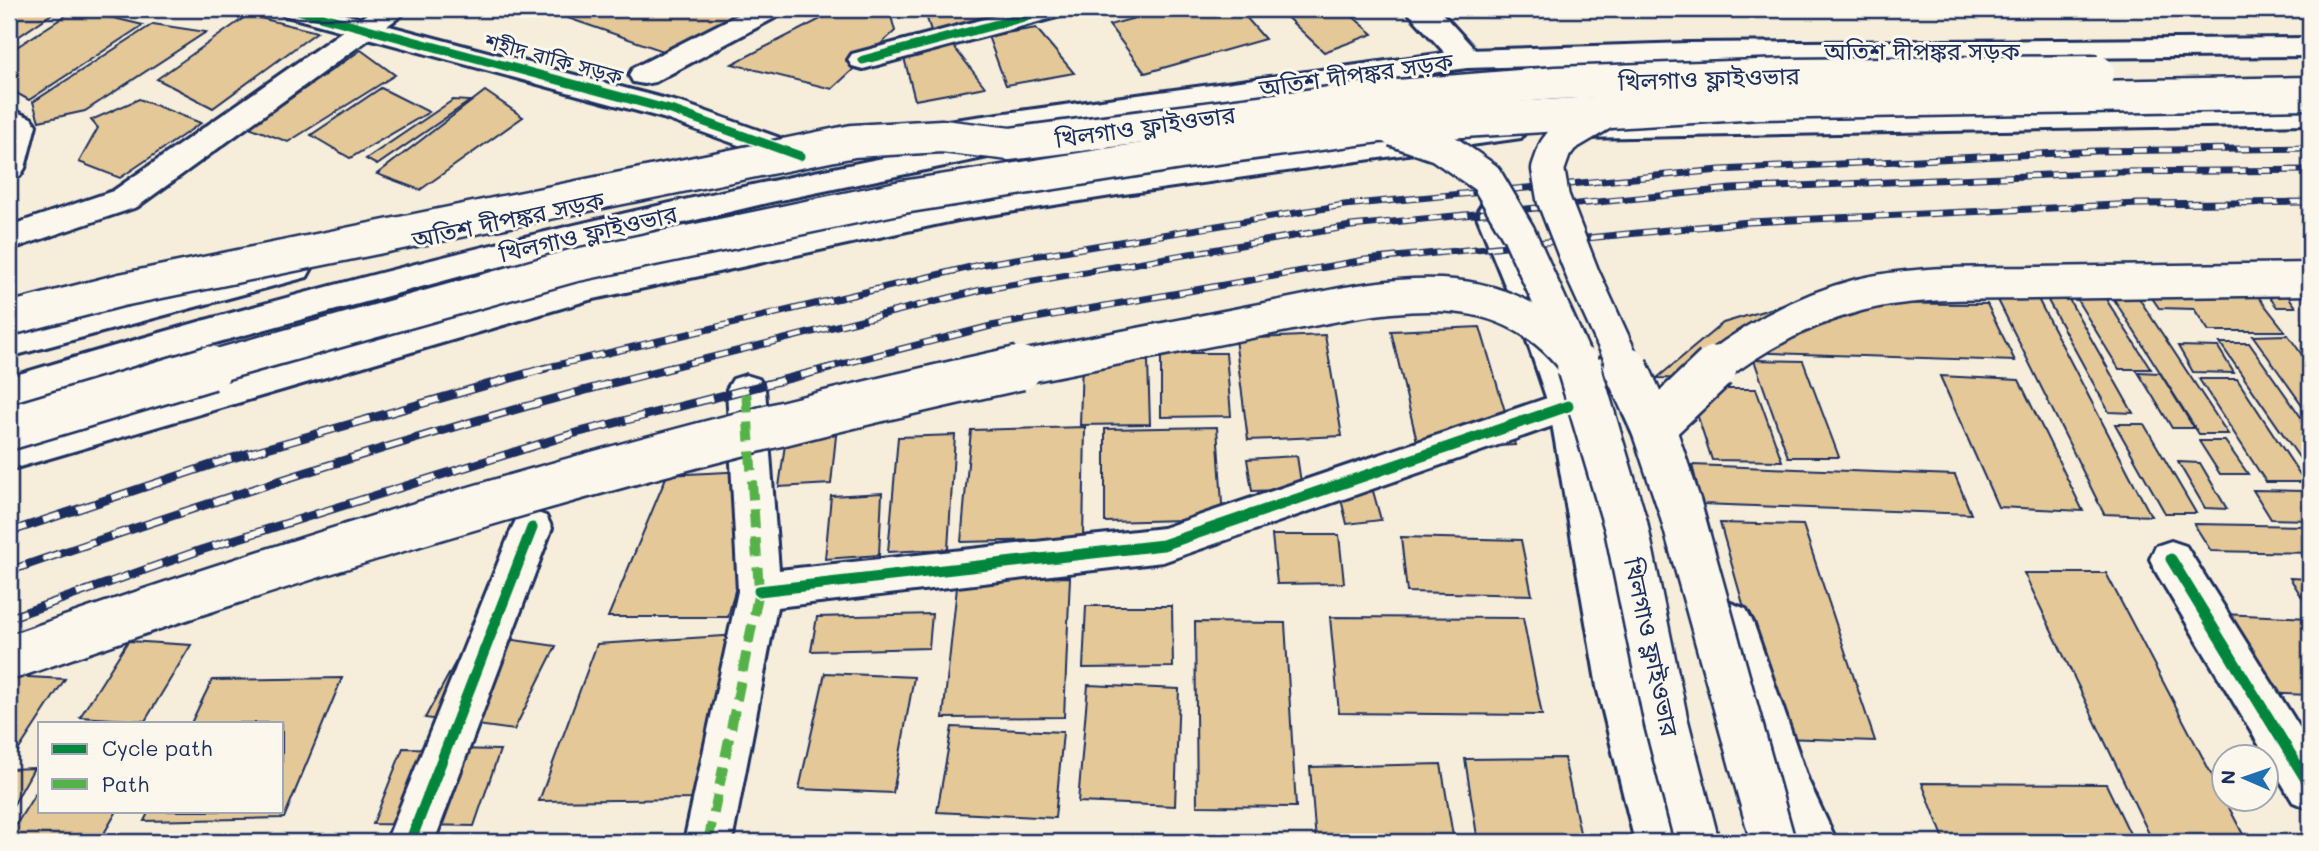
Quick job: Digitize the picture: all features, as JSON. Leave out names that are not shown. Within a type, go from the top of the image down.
[{"type":"main road","name":"শহীদ বাকি সড়ক","points":[[293,9],[395,14],[674,111],[815,152]]},
{"type":"main road","points":[[644,75],[770,9]]},
{"type":"main road","points":[[863,60],[1054,9]]},
{"type":"main road","points":[[1419,9],[1425,12],[1467,60],[1504,81],[1523,101],[1543,129],[1580,239],[1681,475],[1787,786],[1813,842]]},
{"type":"main road","points":[[9,237],[125,199],[395,14]]},
{"type":"main road","name":"শহীদ বাকি সড়ক","points":[[510,38],[644,75],[815,152]]},
{"type":"main road","name":"অতিশ দীপঙ্কর সড়ক","points":[[9,343],[365,250],[815,152],[996,122],[1467,60],[1663,52],[2310,47]]},
{"type":"main road","points":[[1467,60],[1454,84],[1459,137],[1574,389]]},
{"type":"main road","name":"খিলগাও ফ্লাইওভার","points":[[9,391],[158,345],[440,268],[769,189],[1010,144],[1234,113],[1481,88],[1650,79],[2310,68]]},
{"type":"main road","name":"খিলগাও ফ্লাইওভার","points":[[9,428],[109,396],[572,266],[903,197],[1028,176],[1380,126],[1610,110],[1759,103],[2310,93]]},
{"type":"main road","name":"খিলগাও ফ্লাইওভার","points":[[1610,110],[1564,137],[1555,149],[1548,169],[1553,198],[1568,238],[1653,427],[1680,507],[1773,842]]},
{"type":"main road","points":[[9,454],[589,287],[958,209],[1138,181],[1459,137],[1543,129],[2310,114]]},
{"type":"main road","points":[[9,119],[20,125],[9,168]]},
{"type":"main road","name":"খিলগাও ফ্লাইওভার","points":[[1380,126],[1417,136],[1440,146],[1486,178],[1519,234],[1626,526],[1666,721],[1697,842]]},
{"type":"main road","points":[[9,319],[121,290],[830,144],[916,134],[956,136],[1010,144]]},
{"type":"main road","points":[[1653,427],[1683,393],[1754,339],[1799,316],[1842,300],[1937,286],[2310,279]]},
{"type":"main road","points":[[9,658],[359,542],[696,445],[1004,369],[1341,304],[1432,294],[1475,298],[1527,316],[1558,339],[1574,389],[1619,687],[1660,842]]},
{"type":"main road","points":[[708,842],[759,591],[746,389]]},
{"type":"main road","points":[[759,591],[1163,545],[1574,389]]},
{"type":"main road","points":[[410,842],[533,528]]},
{"type":"main road","points":[[2171,559],[2310,786]]},
{"type":"building","points":[[9,9],[59,9],[9,43]]},
{"type":"building","points":[[76,9],[143,25],[29,100],[9,89],[9,52]]},
{"type":"building","points":[[542,9],[728,9],[742,12],[666,52]]},
{"type":"building","points":[[840,9],[889,9],[895,31],[832,89],[732,64]]},
{"type":"building","points":[[924,9],[985,9],[999,26],[933,37]]},
{"type":"building","points":[[1168,9],[1239,9],[1265,39],[1145,73],[1109,25]]},
{"type":"building","points":[[1278,9],[1344,9],[1373,34],[1324,52]]},
{"type":"building","points":[[248,15],[317,32],[213,108],[157,79]]},
{"type":"building","points":[[153,24],[206,32],[85,111],[39,121],[33,102]]},
{"type":"building","points":[[1036,28],[1074,73],[1006,85],[988,36]]},
{"type":"building","points":[[950,42],[985,87],[915,100],[902,50]]},
{"type":"building","points":[[361,50],[395,75],[288,142],[249,127]]},
{"type":"building","points":[[381,88],[429,112],[350,158],[311,135]]},
{"type":"building","points":[[485,91],[523,117],[420,190],[377,174]]},
{"type":"building","points":[[139,99],[201,123],[120,178],[79,162],[98,128],[91,120]]},
{"type":"building","points":[[453,100],[470,101],[377,165],[366,159]]},
{"type":"building","points":[[2257,281],[2277,281],[2296,307],[2277,307]]},
{"type":"building","points":[[2143,285],[2249,285],[2285,331],[2209,331],[2194,309],[2159,308]]},
{"type":"building","points":[[2071,290],[2100,290],[2151,369],[2119,369]]},
{"type":"building","points":[[2110,293],[2136,294],[2228,434],[2199,434]]},
{"type":"building","points":[[2045,295],[2067,296],[2133,413],[2109,412]]},
{"type":"building","points":[[1997,298],[2038,299],[2151,516],[2104,514]]},
{"type":"building","points":[[1790,303],[1987,304],[2015,361],[1712,351],[1696,379],[1657,378],[1723,323]]},
{"type":"building","points":[[1480,327],[1515,445],[1419,450],[1391,331]]},
{"type":"building","points":[[1325,335],[1342,436],[1248,440],[1235,339]]},
{"type":"building","points":[[2288,335],[2310,366],[2310,416],[2253,336]]},
{"type":"building","points":[[2220,343],[2249,343],[2310,430],[2310,463],[2303,463]]},
{"type":"building","points":[[2178,346],[2218,347],[2234,373],[2193,372]]},
{"type":"building","points":[[1161,353],[1226,353],[1231,416],[1161,417]]},
{"type":"building","points":[[1082,360],[1148,361],[1150,424],[1080,425]]},
{"type":"building","points":[[1754,360],[1803,361],[1839,457],[1788,457]]},
{"type":"building","points":[[2138,372],[2160,373],[2194,428],[2172,428]]},
{"type":"building","points":[[1940,376],[2019,380],[2083,511],[1998,507]]},
{"type":"building","points":[[2199,379],[2237,379],[2305,482],[2266,482]]},
{"type":"building","points":[[1689,389],[1756,389],[1782,461],[1712,460]]},
{"type":"building","points":[[2115,424],[2144,424],[2196,513],[2165,513]]},
{"type":"building","points":[[837,426],[831,484],[779,487],[787,430]]},
{"type":"building","points":[[1085,427],[1083,539],[961,542],[971,430]]},
{"type":"building","points":[[1217,427],[1223,519],[1105,522],[1105,429]]},
{"type":"building","points":[[955,435],[948,549],[888,552],[898,437]]},
{"type":"building","points":[[2199,441],[2225,441],[2248,474],[2220,474]]},
{"type":"building","points":[[1297,456],[1302,489],[1252,491],[1247,459]]},
{"type":"building","points":[[2178,462],[2200,463],[2227,509],[2205,508]]},
{"type":"building","points":[[1692,465],[1955,475],[1971,514],[1702,504]]},
{"type":"building","points":[[767,470],[728,617],[608,617],[667,475]]},
{"type":"building","points":[[2253,490],[2304,491],[2310,501],[2310,520],[2271,519]]},
{"type":"building","points":[[1373,491],[1381,520],[1347,524],[1340,495]]},
{"type":"building","points":[[882,493],[879,555],[825,559],[831,496]]},
{"type":"building","points":[[1720,523],[1803,525],[1875,741],[1781,738]]},
{"type":"building","points":[[2194,524],[2310,526],[2310,553],[2211,551]]},
{"type":"building","points":[[1272,535],[1339,535],[1344,583],[1277,584]]},
{"type":"building","points":[[1401,537],[1521,540],[1532,595],[1407,592]]},
{"type":"building","points":[[2024,573],[2106,573],[2210,771],[2210,812],[2231,812],[2247,842],[2153,842]]},
{"type":"building","points":[[1070,577],[1064,717],[943,718],[958,578]]},
{"type":"building","points":[[2290,578],[2310,579],[2310,602],[2305,602]]},
{"type":"building","points":[[1086,606],[1172,606],[1173,667],[1083,668]]},
{"type":"building","points":[[932,614],[929,648],[811,651],[817,617]]},
{"type":"building","points":[[2221,614],[2310,618],[2310,695],[2263,693]]},
{"type":"building","points":[[1330,617],[1523,618],[1542,715],[1339,713]]},
{"type":"building","points":[[1195,622],[1285,623],[1296,807],[1197,806]]},
{"type":"building","points":[[471,634],[556,646],[514,730],[425,718]]},
{"type":"building","points":[[739,635],[696,799],[539,801],[597,644]]},
{"type":"building","points":[[128,641],[191,645],[145,721],[80,717]]},
{"type":"building","points":[[825,673],[914,677],[893,793],[799,789]]},
{"type":"building","points":[[9,676],[65,679],[14,757],[9,757]]},
{"type":"building","points":[[342,678],[284,818],[144,821],[148,812],[284,812],[284,722],[191,722],[212,680]]},
{"type":"building","points":[[1088,685],[1179,689],[1175,806],[1078,802]]},
{"type":"building","points":[[952,727],[1063,732],[1055,818],[937,812]]},
{"type":"building","points":[[403,748],[500,750],[474,826],[373,824]]},
{"type":"building","points":[[1564,758],[1582,842],[1478,842],[1465,759]]},
{"type":"building","points":[[1441,764],[1454,842],[1316,842],[1310,767]]},
{"type":"building","points":[[34,768],[9,813],[9,769]]},
{"type":"building","points":[[1922,783],[2106,784],[2134,842],[1945,842]]},
{"type":"building","points":[[38,789],[38,812],[116,812],[99,842],[9,842],[9,836]]},
{"type":"building","points":[[660,837],[659,842],[595,842]]},
{"type":"building","points":[[1014,837],[1120,842],[1013,842]]},
{"type":"railway","points":[[540,369],[979,265],[1344,205],[1720,170],[2096,151],[2310,148]]},
{"type":"railway","points":[[664,369],[981,290],[1351,226],[1731,189],[2115,172],[2310,170]]},
{"type":"railway","points":[[823,369],[991,326],[1365,260],[1749,222],[2139,204],[2310,202]]},
{"type":"railway","points":[[9,532],[229,459],[546,368]]},
{"type":"railway","points":[[9,571],[338,462],[671,368]]},
{"type":"railway","points":[[9,618],[201,550],[572,434],[830,368]]},
{"type":"marked path","points":[[708,842],[759,591],[746,389]]},
{"type":"cycle path","points":[[293,9],[674,111],[800,156]]},
{"type":"cycle path","points":[[863,60],[1054,9]]},
{"type":"cycle path","points":[[759,591],[1163,545],[1568,406]]},
{"type":"cycle path","points":[[410,842],[532,528]]},
{"type":"cycle path","points":[[2171,559],[2310,786]]}]
